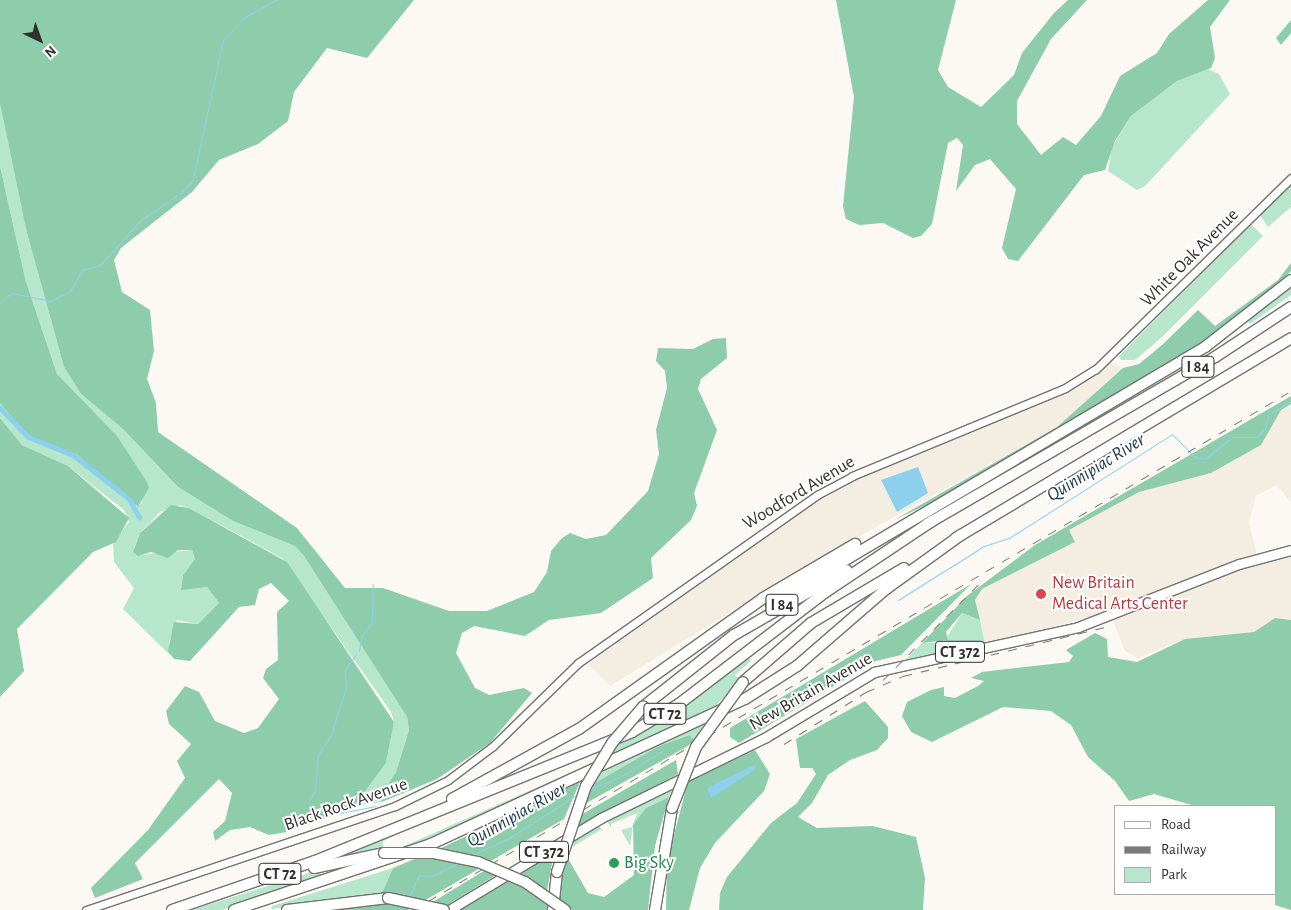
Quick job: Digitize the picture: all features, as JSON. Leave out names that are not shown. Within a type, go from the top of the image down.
[{"type":"highway","points":[[700,659],[764,608],[923,511],[1205,348],[1291,280]]},
{"type":"highway","name":"I 84","points":[[553,910],[557,872],[570,823],[589,780],[616,738],[643,707],[700,659],[764,615],[932,521],[1215,357],[1291,307]]},
{"type":"highway","name":"I 84","points":[[655,910],[672,808],[696,747],[743,682],[819,618],[962,535],[1291,338]]},
{"type":"highway","points":[[362,842],[538,754],[631,695],[777,589],[923,511]]},
{"type":"highway","name":"CT 72","points":[[172,910],[362,842],[648,724],[832,587],[932,521]]},
{"type":"highway","name":"CT 72","points":[[234,910],[437,842],[745,699],[797,666],[886,589],[962,535]]},
{"type":"highway","points":[[195,902],[336,862],[384,853],[434,853],[487,865],[525,882],[565,910]]},
{"type":"highway","points":[[287,910],[388,898],[444,910]]},
{"type":"main road","name":"New Britain Avenue","points":[[449,910],[641,796],[766,737],[874,672],[1078,627],[1222,570],[1291,550]]},
{"type":"street","name":"White Oak Avenue","points":[[1109,360],[1291,178]]},
{"type":"street","name":"Woodford Avenue","points":[[578,663],[836,484],[1065,388],[1109,360]]},
{"type":"street","name":"Black Rock Avenue","points":[[86,910],[432,789],[486,752],[578,663]]},
{"type":"shaded area","points":[[1109,362],[1123,368],[1057,427],[806,566],[610,686],[588,664],[810,506],[866,475],[1064,393]]},
{"type":"shaded area","points":[[1291,404],[1291,502],[1276,485],[1256,496],[1249,523],[1257,554],[1114,611],[985,645],[975,600],[982,589],[1075,542],[1069,530],[1139,492],[1211,473],[1261,445],[1281,410]]},
{"type":"shaded area","points":[[1291,550],[1291,620],[1275,618],[1254,632],[1185,639],[1138,658],[1125,651],[1111,616],[1198,580]]},
{"type":"green space","points":[[0,0],[27,233],[64,367],[81,394],[123,429],[178,487],[233,521],[295,546],[304,556],[407,717],[409,730],[396,772],[385,788],[382,802],[354,806],[386,763],[394,722],[391,712],[282,558],[189,508],[180,505],[160,512],[140,533],[134,548],[141,555],[192,550],[195,559],[183,575],[181,589],[207,587],[219,603],[198,624],[177,620],[169,642],[171,656],[123,609],[134,588],[114,562],[113,543],[129,522],[124,510],[68,466],[22,445],[0,418],[0,403],[40,442],[76,454],[137,507],[142,503],[147,482],[57,374],[26,282],[0,166]]},
{"type":"green space","points":[[0,0],[414,0],[367,58],[327,48],[294,92],[288,121],[258,144],[219,160],[192,192],[121,248],[114,260],[122,292],[150,310],[154,351],[147,379],[156,403],[158,432],[297,528],[345,588],[383,588],[449,611],[487,611],[534,592],[547,572],[551,551],[562,538],[570,533],[586,539],[606,535],[648,491],[659,454],[656,430],[667,388],[665,371],[656,361],[658,348],[693,349],[713,339],[726,338],[727,358],[701,379],[698,389],[717,430],[694,493],[697,506],[691,520],[651,558],[653,578],[601,613],[549,620],[525,636],[474,626],[462,633],[456,653],[475,688],[489,695],[524,688],[532,693],[490,743],[437,779],[382,802],[380,796],[396,772],[409,730],[407,717],[304,556],[295,546],[233,521],[178,487],[123,429],[81,394],[64,367],[27,233],[0,103]]},
{"type":"green space","points":[[836,0],[956,0],[938,70],[948,87],[981,107],[1014,75],[1022,53],[1054,13],[1068,0],[1087,0],[1051,39],[1017,101],[1017,124],[1041,155],[1063,137],[1076,145],[1101,116],[1120,76],[1157,53],[1169,34],[1208,0],[1230,0],[1210,27],[1215,58],[1211,68],[1177,81],[1131,116],[1115,141],[1105,170],[1084,175],[1018,261],[1008,259],[1002,248],[1016,189],[990,159],[975,165],[956,191],[963,145],[957,138],[948,143],[932,224],[921,236],[913,238],[883,223],[859,225],[846,219],[843,206],[854,97]]},
{"type":"green space","points":[[1291,20],[1291,33],[1281,45],[1276,38]]},
{"type":"green space","points":[[1208,69],[1219,74],[1230,94],[1145,186],[1137,190],[1108,171],[1112,147],[1131,116],[1177,81]]},
{"type":"green space","points":[[0,166],[26,282],[57,374],[117,436],[147,482],[149,488],[138,507],[76,454],[40,442],[24,431],[0,403]]},
{"type":"green space","points":[[1291,183],[1291,207],[1268,227],[1260,215]]},
{"type":"green space","points":[[1251,224],[1263,236],[1161,338],[1135,360],[1121,360],[1119,356]]},
{"type":"green space","points":[[1291,263],[1291,271],[1276,286],[1183,356],[935,501],[894,520],[1057,427],[1123,368],[1139,364],[1162,345],[1198,310],[1215,326],[1278,280]]},
{"type":"green space","points":[[1291,285],[1291,295],[1250,324],[1248,321]]},
{"type":"green space","points":[[1291,396],[1291,404],[1281,410],[1261,445],[1211,473],[1139,492],[1069,530],[1075,542],[982,589],[975,600],[980,620],[962,613],[946,632],[948,640],[922,643],[967,596],[1035,545]]},
{"type":"green space","points":[[0,418],[22,445],[68,466],[129,518],[116,542],[93,552],[17,629],[24,671],[0,697]]},
{"type":"green space","points":[[171,505],[189,508],[287,562],[394,722],[386,763],[352,809],[287,832],[269,835],[250,827],[230,830],[215,841],[213,832],[225,821],[232,793],[219,779],[135,863],[143,879],[95,898],[91,888],[148,830],[185,778],[177,761],[191,744],[169,724],[166,711],[185,686],[199,692],[215,721],[244,733],[258,728],[279,699],[263,678],[266,669],[278,660],[277,612],[289,601],[271,583],[259,589],[255,605],[239,607],[190,661],[174,659],[168,651],[174,622],[198,624],[219,603],[207,587],[181,590],[183,575],[195,559],[192,550],[178,550],[168,558],[151,552],[138,556],[133,552],[140,533]]},
{"type":"green space","points":[[971,584],[901,655],[876,661],[739,743],[730,737],[730,728]]},
{"type":"green space","points":[[962,613],[980,620],[985,645],[906,659],[922,643],[944,642]]},
{"type":"green space","points":[[1275,618],[1291,620],[1291,910],[1275,905],[1276,805],[1192,805],[1154,794],[1129,801],[1115,781],[1088,757],[1071,725],[1051,711],[1003,707],[932,742],[911,732],[902,716],[907,702],[931,690],[944,687],[944,696],[955,698],[978,686],[984,681],[971,678],[982,672],[1069,662],[1073,656],[1066,650],[1095,633],[1107,639],[1108,657],[1137,662],[1185,639],[1254,632]]},
{"type":"green space","points":[[748,657],[751,661],[735,675],[739,679],[712,711],[607,760],[619,743],[676,712]]},
{"type":"green space","points":[[865,701],[888,727],[888,738],[877,750],[850,760],[828,775],[812,803],[798,817],[817,828],[873,826],[916,837],[925,878],[923,910],[719,910],[720,893],[727,877],[771,823],[797,803],[816,774],[812,768],[800,768],[796,739]]},
{"type":"green space","points":[[704,724],[694,740],[688,735],[659,746],[593,784],[598,774]]},
{"type":"green space","points":[[689,735],[694,740],[688,746],[583,805],[593,784],[659,746]]},
{"type":"green space","points":[[755,750],[770,774],[764,791],[715,843],[700,868],[689,910],[666,910],[667,862],[688,781]]},
{"type":"green space","points":[[676,760],[678,774],[574,829],[579,816]]},
{"type":"green space","points":[[590,764],[586,770],[412,848],[400,848]]},
{"type":"green space","points":[[580,782],[564,819],[489,862],[437,850]]},
{"type":"green space","points":[[673,786],[669,797],[646,808],[633,825],[630,846],[621,830],[632,827],[637,813],[611,824],[611,828],[608,823],[611,818]]},
{"type":"green space","points":[[669,797],[655,846],[648,910],[572,910],[559,899],[566,855],[588,893],[604,897],[634,875],[633,825],[646,808]]},
{"type":"green space","points":[[428,820],[383,841],[383,850],[341,855]]},
{"type":"green space","points":[[598,826],[602,829],[569,849],[567,857],[570,843]]},
{"type":"green space","points":[[554,852],[547,891],[520,875],[545,858]]},
{"type":"green space","points":[[424,855],[482,867],[424,901],[381,895],[393,868]]},
{"type":"green space","points":[[355,866],[222,910],[191,910],[319,870],[321,875]]},
{"type":"green space","points":[[393,868],[381,895],[271,909],[272,906]]},
{"type":"green space","points":[[487,869],[499,873],[444,907],[431,903]]},
{"type":"green space","points":[[513,879],[547,900],[547,910],[459,910]]},
{"type":"green space","points":[[388,902],[415,906],[408,910],[323,910]]},
{"type":"water","points":[[918,467],[928,493],[897,512],[881,480]]},
{"type":"water","points":[[756,764],[755,770],[711,798],[707,788]]},
{"type":"waterway","points":[[0,303],[11,293],[51,301],[70,291],[82,270],[100,265],[141,220],[181,193],[193,179],[223,40],[245,17],[276,0]]},
{"type":"waterway","name":"Quinnipiac River","points":[[898,600],[984,546],[1009,538],[1172,434],[1195,457],[1205,459],[1232,437],[1257,437],[1265,429],[1268,415],[1291,401]]},
{"type":"waterway","points":[[0,408],[28,437],[73,455],[129,499],[139,517]]},
{"type":"waterway","points":[[359,651],[361,636],[372,623],[373,584]]},
{"type":"waterway","points":[[356,654],[345,670],[346,687],[331,735],[318,755],[315,791],[308,802],[314,818],[376,806]]},
{"type":"waterway","name":"Quinnipiac River","points":[[589,789],[618,778],[662,751]]},
{"type":"waterway","name":"Quinnipiac River","points":[[472,855],[509,838],[578,794]]},
{"type":"waterway","name":"Quinnipiac River","points":[[409,898],[419,875],[432,876],[460,862]]},
{"type":"railway","points":[[413,910],[1291,391]]},
{"type":"railway","points":[[883,680],[984,579]]},
{"type":"railway","points":[[784,744],[866,692],[903,676],[1106,627]]},
{"type":"place","name":"New Britain Medical Arts Center","points":[[1041,594]]},
{"type":"place","name":"Big Sky","points":[[614,863]]}]
